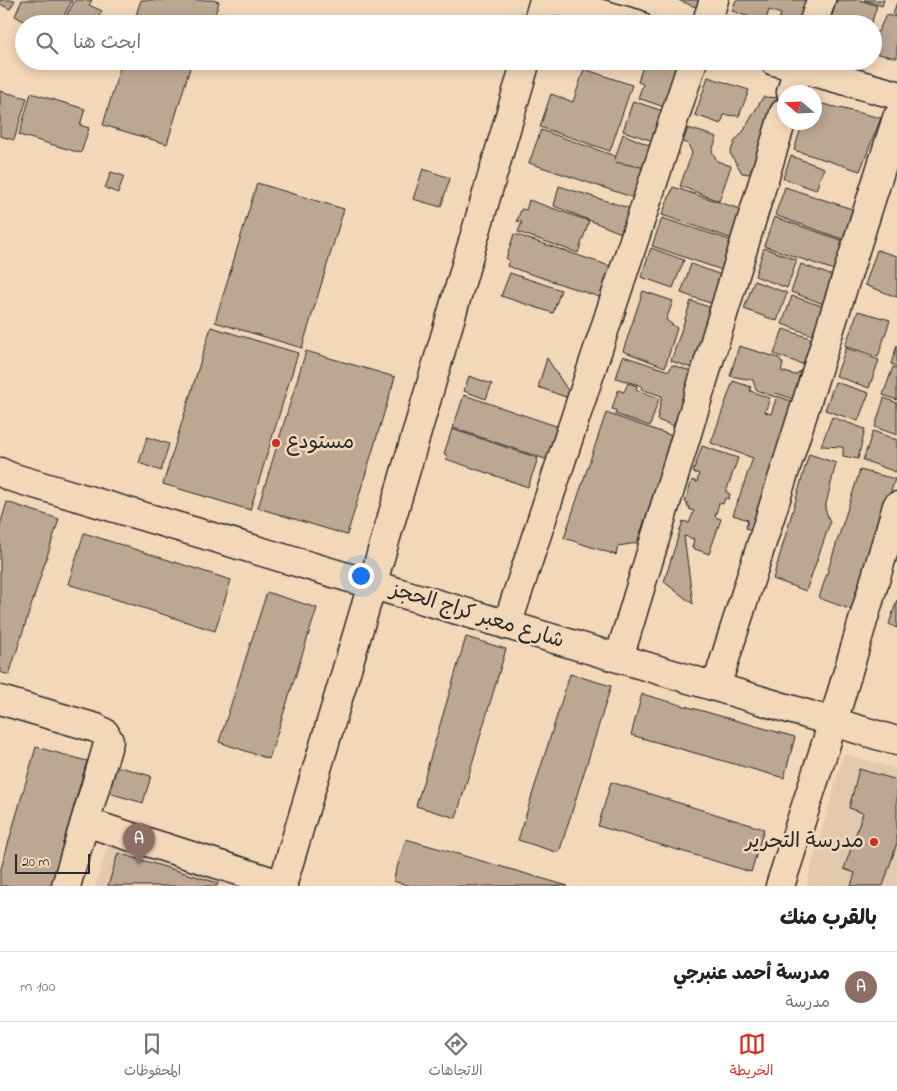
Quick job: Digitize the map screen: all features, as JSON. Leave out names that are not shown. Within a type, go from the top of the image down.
[{"type":"street","points":[[540,15],[544,0]]},
{"type":"street","points":[[551,0],[605,15]]},
{"type":"street","points":[[709,15],[714,0]]},
{"type":"street","points":[[816,15],[821,0]]},
{"type":"street","points":[[85,822],[283,885],[523,70]]},
{"type":"street","points":[[507,625],[690,70]]},
{"type":"street","points":[[791,71],[897,95]]},
{"type":"street","points":[[716,687],[897,118]]},
{"type":"street","points":[[618,658],[779,130]]},
{"type":"street","name":"شارع معبر كراج الحجز","points":[[0,472],[897,741]]},
{"type":"street","points":[[780,886],[833,722],[897,506]]},
{"type":"street","points":[[0,700],[96,728],[105,733],[108,741],[66,886]]},
{"type":"shaded area","points":[[844,754],[897,769],[897,886],[806,886]]},
{"type":"shaded area","points":[[109,843],[244,886],[95,886]]},
{"type":"building","points":[[0,0],[15,0],[10,9],[0,4]]},
{"type":"building","points":[[22,0],[72,0],[64,15],[15,15]]},
{"type":"building","points":[[75,0],[92,0],[89,5],[102,11],[100,15],[67,15]]},
{"type":"building","points":[[141,0],[213,0],[219,2],[215,15],[136,15]]},
{"type":"building","points":[[678,0],[710,0],[706,11]]},
{"type":"building","points":[[736,0],[811,0],[808,15],[781,15],[769,10],[767,15],[744,15],[732,11]]},
{"type":"building","points":[[837,0],[860,0],[877,6],[874,15],[832,15]]},
{"type":"building","points":[[864,0],[884,0],[882,6]]},
{"type":"building","points":[[897,2],[897,16],[893,14]]},
{"type":"building","points":[[886,15],[897,17],[897,58],[882,55],[882,24]]},
{"type":"building","points":[[119,70],[189,70],[167,144],[103,125]]},
{"type":"building","points":[[584,70],[632,85],[610,151],[540,127],[551,94],[573,102]]},
{"type":"building","points":[[642,70],[677,70],[664,107],[638,98],[643,84],[638,82]]},
{"type":"building","points":[[708,77],[749,90],[739,116],[724,115],[721,124],[695,115]]},
{"type":"building","points":[[0,91],[27,98],[14,140],[0,136]]},
{"type":"building","points":[[31,93],[85,109],[80,125],[89,128],[81,153],[19,135]]},
{"type":"building","points":[[763,97],[777,98],[777,119],[758,175],[742,173],[730,153],[735,141],[743,132]]},
{"type":"building","points":[[633,101],[663,111],[653,141],[623,131]]},
{"type":"building","points":[[822,104],[881,118],[860,171],[794,150],[800,130],[822,130]]},
{"type":"building","points":[[688,128],[717,137],[712,151],[717,161],[731,166],[719,201],[680,186],[692,153],[688,144],[683,142]]},
{"type":"building","points":[[541,130],[652,169],[641,200],[529,163]]},
{"type":"building","points":[[623,134],[658,149],[652,169],[614,162]]},
{"type":"building","points":[[791,156],[824,168],[816,190],[783,178]]},
{"type":"building","points":[[423,169],[450,178],[441,207],[413,199]]},
{"type":"building","points":[[111,172],[124,176],[118,193],[105,188]]},
{"type":"building","points":[[257,183],[344,209],[302,348],[215,322]]},
{"type":"building","points":[[559,186],[635,210],[626,235],[554,206]]},
{"type":"building","points":[[673,187],[743,210],[733,239],[662,215]]},
{"type":"building","points":[[785,187],[855,210],[845,240],[775,215]]},
{"type":"building","points":[[529,200],[589,221],[578,253],[518,232],[522,222],[517,221],[521,209],[526,210]]},
{"type":"building","points":[[774,217],[844,241],[834,270],[764,246]]},
{"type":"building","points":[[662,218],[733,241],[722,270],[652,246]]},
{"type":"building","points":[[514,234],[619,269],[608,300],[507,266],[509,260],[506,259]]},
{"type":"building","points":[[651,248],[684,260],[673,288],[641,277]]},
{"type":"building","points":[[764,248],[797,260],[787,288],[755,276]]},
{"type":"building","points":[[877,250],[897,256],[897,297],[865,285]]},
{"type":"building","points":[[691,264],[724,276],[713,304],[681,293]]},
{"type":"building","points":[[801,264],[833,276],[824,304],[791,292]]},
{"type":"building","points":[[510,273],[561,290],[553,313],[501,296]]},
{"type":"building","points":[[754,281],[787,293],[777,321],[744,309]]},
{"type":"building","points":[[643,291],[673,301],[666,320],[677,328],[665,367],[623,351]]},
{"type":"building","points":[[792,296],[825,307],[815,336],[782,324]]},
{"type":"building","points":[[691,301],[721,311],[701,371],[671,361]]},
{"type":"building","points":[[858,311],[890,320],[878,357],[845,346]]},
{"type":"building","points":[[211,327],[298,353],[250,510],[163,484]]},
{"type":"building","points":[[783,329],[816,340],[807,366],[774,354]]},
{"type":"building","points":[[897,345],[897,366],[891,364]]},
{"type":"building","points":[[739,346],[779,358],[783,364],[781,371],[795,375],[803,369],[809,371],[799,401],[776,393],[775,397],[756,390],[753,380],[730,376]]},
{"type":"building","points":[[846,348],[879,360],[869,388],[836,376]]},
{"type":"building","points":[[306,351],[395,377],[347,535],[258,508]]},
{"type":"building","points":[[623,356],[669,371],[672,365],[700,374],[683,429],[657,420],[662,396],[641,389],[642,386],[616,378]]},
{"type":"building","points":[[547,358],[574,400],[538,387]]},
{"type":"building","points":[[893,367],[897,368],[897,400],[883,395]]},
{"type":"building","points":[[469,376],[492,384],[486,399],[464,391]]},
{"type":"building","points":[[733,381],[751,387],[750,391],[770,398],[765,412],[771,414],[777,396],[800,404],[760,533],[746,528],[748,520],[733,515],[753,458],[711,443]]},
{"type":"building","points":[[835,382],[869,393],[858,421],[825,410]]},
{"type":"building","points":[[628,383],[637,386],[636,390],[659,398],[650,426],[615,414],[616,410],[612,409],[618,390],[624,392]]},
{"type":"building","points":[[464,395],[559,427],[548,460],[453,428]]},
{"type":"building","points":[[884,398],[897,403],[897,435],[875,427]]},
{"type":"building","points":[[606,413],[673,436],[637,543],[618,546],[616,555],[564,538]]},
{"type":"building","points":[[832,417],[865,429],[858,459],[843,456],[843,447],[821,446]]},
{"type":"building","points":[[452,429],[538,458],[528,487],[446,459],[447,455],[444,454]]},
{"type":"building","points":[[873,431],[897,440],[896,472],[863,460]]},
{"type":"building","points":[[147,437],[169,444],[161,471],[139,463]]},
{"type":"building","points":[[702,446],[738,458],[726,492],[730,494],[729,499],[725,498],[723,504],[719,503],[715,517],[721,519],[709,554],[692,548],[694,539],[684,536],[693,604],[664,582],[683,521],[689,523],[694,511],[689,509],[688,503],[685,502],[692,480],[697,482],[699,474],[693,472]]},
{"type":"building","points":[[809,454],[836,463],[825,508],[830,523],[806,591],[773,579]]},
{"type":"building","points":[[860,470],[895,479],[852,610],[819,598]]},
{"type":"building","points":[[7,502],[59,519],[9,675],[0,672],[0,525]]},
{"type":"building","points":[[84,533],[231,580],[215,631],[68,584]]},
{"type":"building","points":[[267,592],[317,608],[269,759],[219,742]]},
{"type":"building","points":[[897,600],[897,628],[889,624]]},
{"type":"building","points":[[466,637],[506,649],[456,818],[416,806]]},
{"type":"building","points":[[570,674],[611,686],[559,853],[518,840]]},
{"type":"building","points":[[642,694],[795,737],[784,778],[631,735]]},
{"type":"building","points":[[36,747],[87,761],[51,886],[0,886],[0,872]]},
{"type":"building","points":[[117,766],[151,776],[143,803],[109,793]]},
{"type":"building","points":[[859,769],[897,780],[897,843],[883,886],[851,886],[855,873],[844,869],[863,813],[849,808]]},
{"type":"building","points":[[611,782],[764,829],[751,872],[598,826]]},
{"type":"building","points":[[406,839],[568,886],[411,886],[393,881]]},
{"type":"building","points":[[118,853],[218,883],[217,886],[108,886]]},
{"type":"place","name":"مستودع","points":[[276,443]]},
{"type":"place","name":"مدرسة التحرير","points":[[874,842]]},
{"type":"place","name":"مدرسة أحمد عنبرجي","points":[[139,864]]}]
